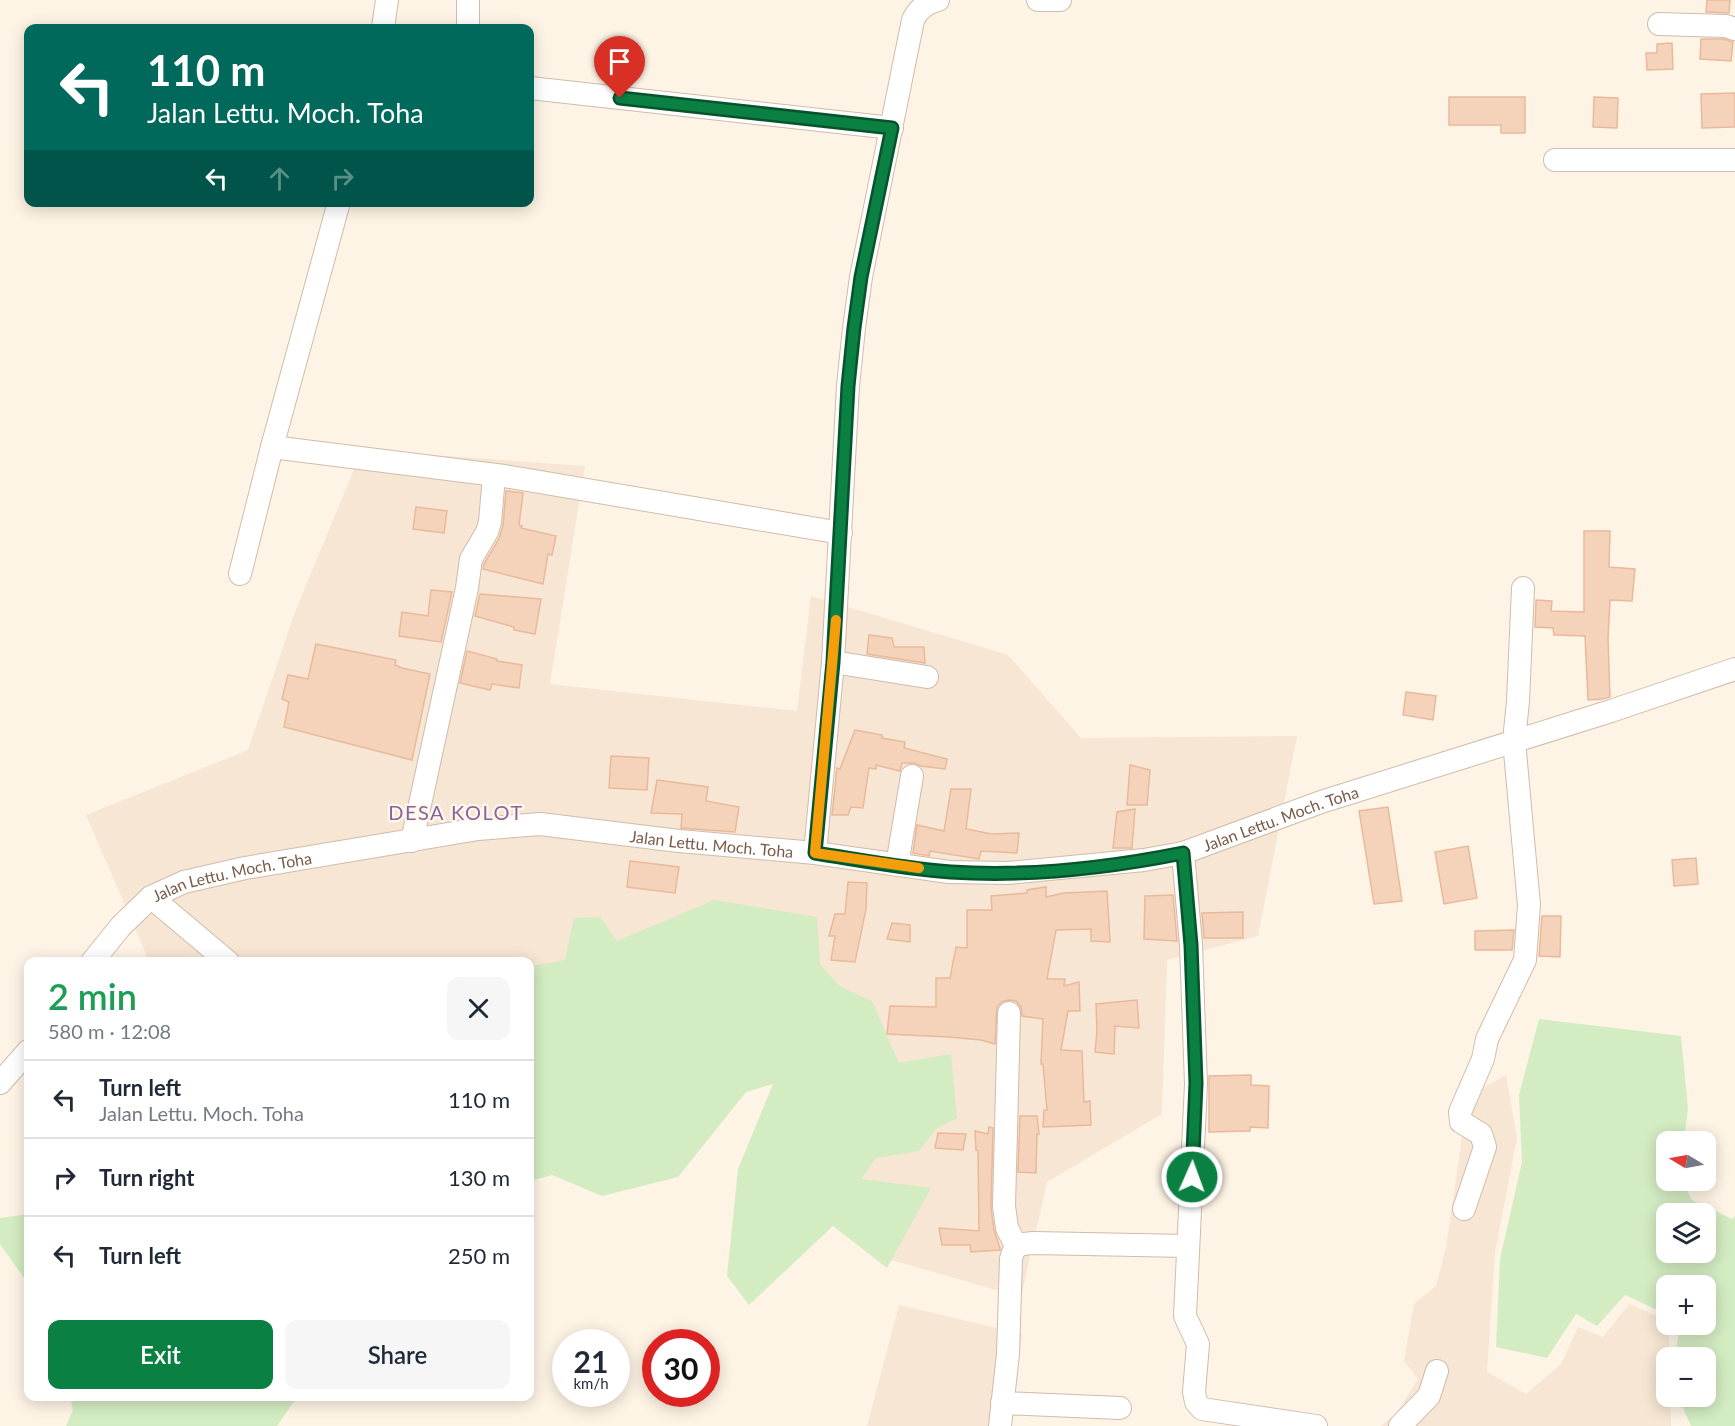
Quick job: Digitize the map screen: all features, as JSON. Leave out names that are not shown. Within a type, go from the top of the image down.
[{"type":"street","points":[[468,0],[468,24]]},
{"type":"street","points":[[815,853],[833,662],[848,386],[861,277],[913,20],[917,12],[930,2],[938,0]]},
{"type":"street","points":[[1038,0],[1060,0]]},
{"type":"street","points":[[381,1],[383,24]]},
{"type":"street","points":[[1659,24],[1735,28]]},
{"type":"street","points":[[534,88],[892,128]]},
{"type":"street","points":[[1555,160],[1735,160]]},
{"type":"street","points":[[240,574],[338,207]]},
{"type":"street","points":[[272,447],[494,476],[841,533]]},
{"type":"street","points":[[412,841],[467,588],[471,559],[487,532],[490,522],[494,476]]},
{"type":"street","points":[[1464,1209],[1485,1147],[1481,1134],[1461,1122],[1460,1112],[1477,1076],[1487,1039],[1525,960],[1530,904],[1514,741],[1523,588]]},
{"type":"street","points":[[833,662],[927,677]]},
{"type":"street","name":"Jalan Lettu. Moch. Toha","points":[[96,957],[121,926],[152,897],[184,882],[210,875],[478,829],[540,824],[680,841],[815,853],[949,872],[1008,873],[1144,860],[1183,853],[1321,802],[1611,711],[1735,669]]},
{"type":"street","points":[[897,865],[912,776]]},
{"type":"street","points":[[1183,853],[1191,945],[1196,1083],[1185,1316],[1198,1344],[1194,1392],[1196,1402],[1202,1409],[1316,1426]]},
{"type":"street","points":[[152,897],[222,957]]},
{"type":"street","points":[[1009,1013],[1004,1206],[1007,1228],[1016,1246]]},
{"type":"street","points":[[0,1083],[24,1056]]},
{"type":"street","points":[[1000,1426],[1008,1354],[1011,1259],[1016,1246],[1033,1243],[1188,1246]]},
{"type":"street","points":[[1400,1426],[1429,1396],[1437,1371]]},
{"type":"street","points":[[1002,1402],[1120,1408]]},
{"type":"shaded area","points":[[362,450],[585,466],[550,684],[797,711],[811,596],[1008,655],[1081,738],[1297,736],[1258,936],[1167,960],[1162,1114],[1047,1182],[1021,1297],[881,1257],[791,1015],[534,976],[534,957],[147,957],[86,815],[248,750],[295,612]]},
{"type":"shaded area","points":[[1506,1075],[1517,1138],[1495,1252],[1487,1372],[1526,1394],[1561,1364],[1578,1327],[1603,1337],[1629,1304],[1656,1316],[1656,1335],[1669,1335],[1669,1347],[1656,1347],[1656,1407],[1670,1407],[1671,1426],[1381,1426],[1395,1415],[1418,1379],[1404,1361],[1414,1304],[1436,1286],[1446,1247],[1468,1096]]},
{"type":"shaded area","points":[[899,1305],[1022,1334],[1010,1426],[867,1426]]},
{"type":"green space","points":[[714,900],[817,917],[820,965],[841,987],[872,1001],[899,1063],[951,1054],[957,1118],[937,1128],[919,1151],[876,1158],[861,1179],[931,1188],[887,1268],[833,1226],[749,1305],[727,1276],[738,1169],[773,1084],[746,1092],[678,1177],[602,1196],[552,1175],[534,1180],[534,966],[565,960],[574,918],[600,917],[617,941]]},
{"type":"green space","points":[[1539,1019],[1681,1036],[1688,1108],[1685,1131],[1656,1131],[1656,1191],[1687,1191],[1692,1200],[1698,1203],[1656,1203],[1656,1263],[1716,1263],[1716,1211],[1732,1219],[1735,1216],[1735,1426],[1691,1426],[1682,1407],[1716,1407],[1716,1347],[1676,1347],[1679,1335],[1716,1335],[1716,1275],[1656,1275],[1656,1309],[1625,1295],[1597,1326],[1576,1314],[1547,1358],[1496,1347],[1500,1259],[1522,1162],[1519,1095]]},
{"type":"green space","points":[[24,1215],[24,1278],[0,1244],[0,1218]]},
{"type":"green space","points":[[71,1401],[294,1401],[277,1426],[66,1426],[73,1410]]},
{"type":"building","points":[[1707,0],[1730,0],[1729,13],[1706,12]]},
{"type":"building","points":[[1701,39],[1724,39],[1733,42],[1731,61],[1700,59]]},
{"type":"building","points":[[1672,43],[1673,69],[1647,70],[1646,53],[1657,53],[1657,44]]},
{"type":"building","points":[[1735,93],[1735,127],[1702,128],[1701,94]]},
{"type":"building","points":[[1449,97],[1525,97],[1525,133],[1501,133],[1501,125],[1449,125]]},
{"type":"building","points":[[1594,97],[1618,98],[1617,128],[1593,127]]},
{"type":"building","points":[[506,491],[523,493],[519,525],[522,526],[521,528],[556,536],[552,555],[548,554],[543,584],[483,569],[499,539],[503,526]]},
{"type":"building","points":[[416,507],[447,511],[444,533],[413,529]]},
{"type":"building","points":[[1584,531],[1610,531],[1609,567],[1635,569],[1632,601],[1610,600],[1608,639],[1610,697],[1603,699],[1588,700],[1585,636],[1554,635],[1553,628],[1535,627],[1536,600],[1552,601],[1551,611],[1584,612]]},
{"type":"building","points":[[431,590],[452,592],[441,642],[399,636],[402,612],[428,616]]},
{"type":"building","points":[[480,594],[541,599],[535,634],[514,630],[514,627],[475,616]]},
{"type":"building","points":[[869,635],[892,638],[894,647],[924,647],[925,663],[867,654]]},
{"type":"building","points":[[316,644],[396,660],[395,665],[402,668],[430,674],[412,760],[284,727],[289,702],[282,699],[288,675],[308,679]]},
{"type":"building","points":[[467,651],[497,659],[497,661],[522,665],[519,688],[492,684],[490,690],[460,683]]},
{"type":"building","points":[[1406,692],[1436,696],[1433,720],[1403,715]]},
{"type":"building","points":[[855,730],[905,742],[904,748],[947,759],[945,769],[902,763],[900,771],[876,765],[876,769],[869,768],[863,808],[851,807],[848,815],[832,815],[837,768],[840,769]]},
{"type":"building","points":[[611,756],[649,758],[647,790],[609,788]]},
{"type":"building","points":[[1130,765],[1150,770],[1147,805],[1127,805]]},
{"type":"building","points":[[657,780],[708,787],[706,801],[739,807],[735,832],[681,828],[682,814],[651,813]]},
{"type":"building","points":[[951,789],[971,789],[966,829],[992,834],[1019,833],[1017,853],[981,851],[979,859],[930,851],[929,856],[913,853],[917,825],[944,831]]},
{"type":"building","points":[[1388,807],[1402,901],[1374,904],[1359,811]]},
{"type":"building","points":[[1135,809],[1132,848],[1113,848],[1117,812]]},
{"type":"building","points":[[1468,846],[1477,898],[1444,904],[1435,852]]},
{"type":"building","points":[[1696,858],[1698,884],[1674,886],[1672,860]]},
{"type":"building","points":[[630,861],[679,867],[675,893],[627,887]]},
{"type":"building","points":[[848,882],[867,883],[866,909],[855,962],[831,960],[835,936],[829,936],[835,914],[845,914]]},
{"type":"building","points":[[1046,887],[1046,897],[1064,893],[1107,891],[1110,942],[1091,941],[1091,929],[1056,930],[1047,979],[1065,979],[1064,986],[1079,982],[1080,1011],[1068,1011],[1061,1050],[1082,1051],[1084,1102],[1090,1101],[1091,1125],[1043,1127],[1044,1110],[1047,1110],[1043,1064],[1041,1064],[1043,1019],[1022,1016],[1021,1007],[1016,1001],[1003,1001],[997,1006],[995,1044],[981,1040],[949,1037],[887,1034],[890,1006],[936,1007],[936,978],[950,978],[956,947],[967,948],[967,910],[992,910],[991,896],[1027,893],[1027,890]]},
{"type":"building","points":[[1173,895],[1177,941],[1144,939],[1145,896]]},
{"type":"building","points":[[1243,912],[1243,938],[1204,938],[1202,913]]},
{"type":"building","points":[[1542,916],[1561,916],[1560,957],[1539,956]]},
{"type":"building","points":[[892,923],[910,925],[910,942],[887,939]]},
{"type":"building","points":[[1514,930],[1512,950],[1475,950],[1475,931]]},
{"type":"building","points":[[1137,1000],[1139,1028],[1115,1026],[1114,1054],[1095,1052],[1096,1004]]},
{"type":"building","points":[[1251,1075],[1251,1085],[1269,1086],[1268,1128],[1250,1127],[1250,1131],[1209,1132],[1209,1076]]},
{"type":"building","points":[[1020,1116],[1037,1116],[1039,1134],[1037,1134],[1036,1173],[1018,1172]]},
{"type":"building","points":[[989,1127],[993,1128],[991,1208],[1000,1250],[971,1252],[970,1245],[942,1245],[939,1228],[979,1231],[978,1151],[976,1150],[975,1131],[988,1134]]},
{"type":"building","points":[[938,1133],[966,1134],[963,1150],[935,1148]]},
{"type":"slow traffic","points":[[836,620],[815,853],[919,868]]},
{"type":"district","name":"DESA KOLOT","points":[[456,812]]},
{"type":"route","points":[[620,98],[892,128],[861,277],[854,328],[848,386],[833,662],[815,853],[949,872],[1008,873],[1078,868],[1183,853],[1191,945],[1196,1083],[1192,1177]]}]
